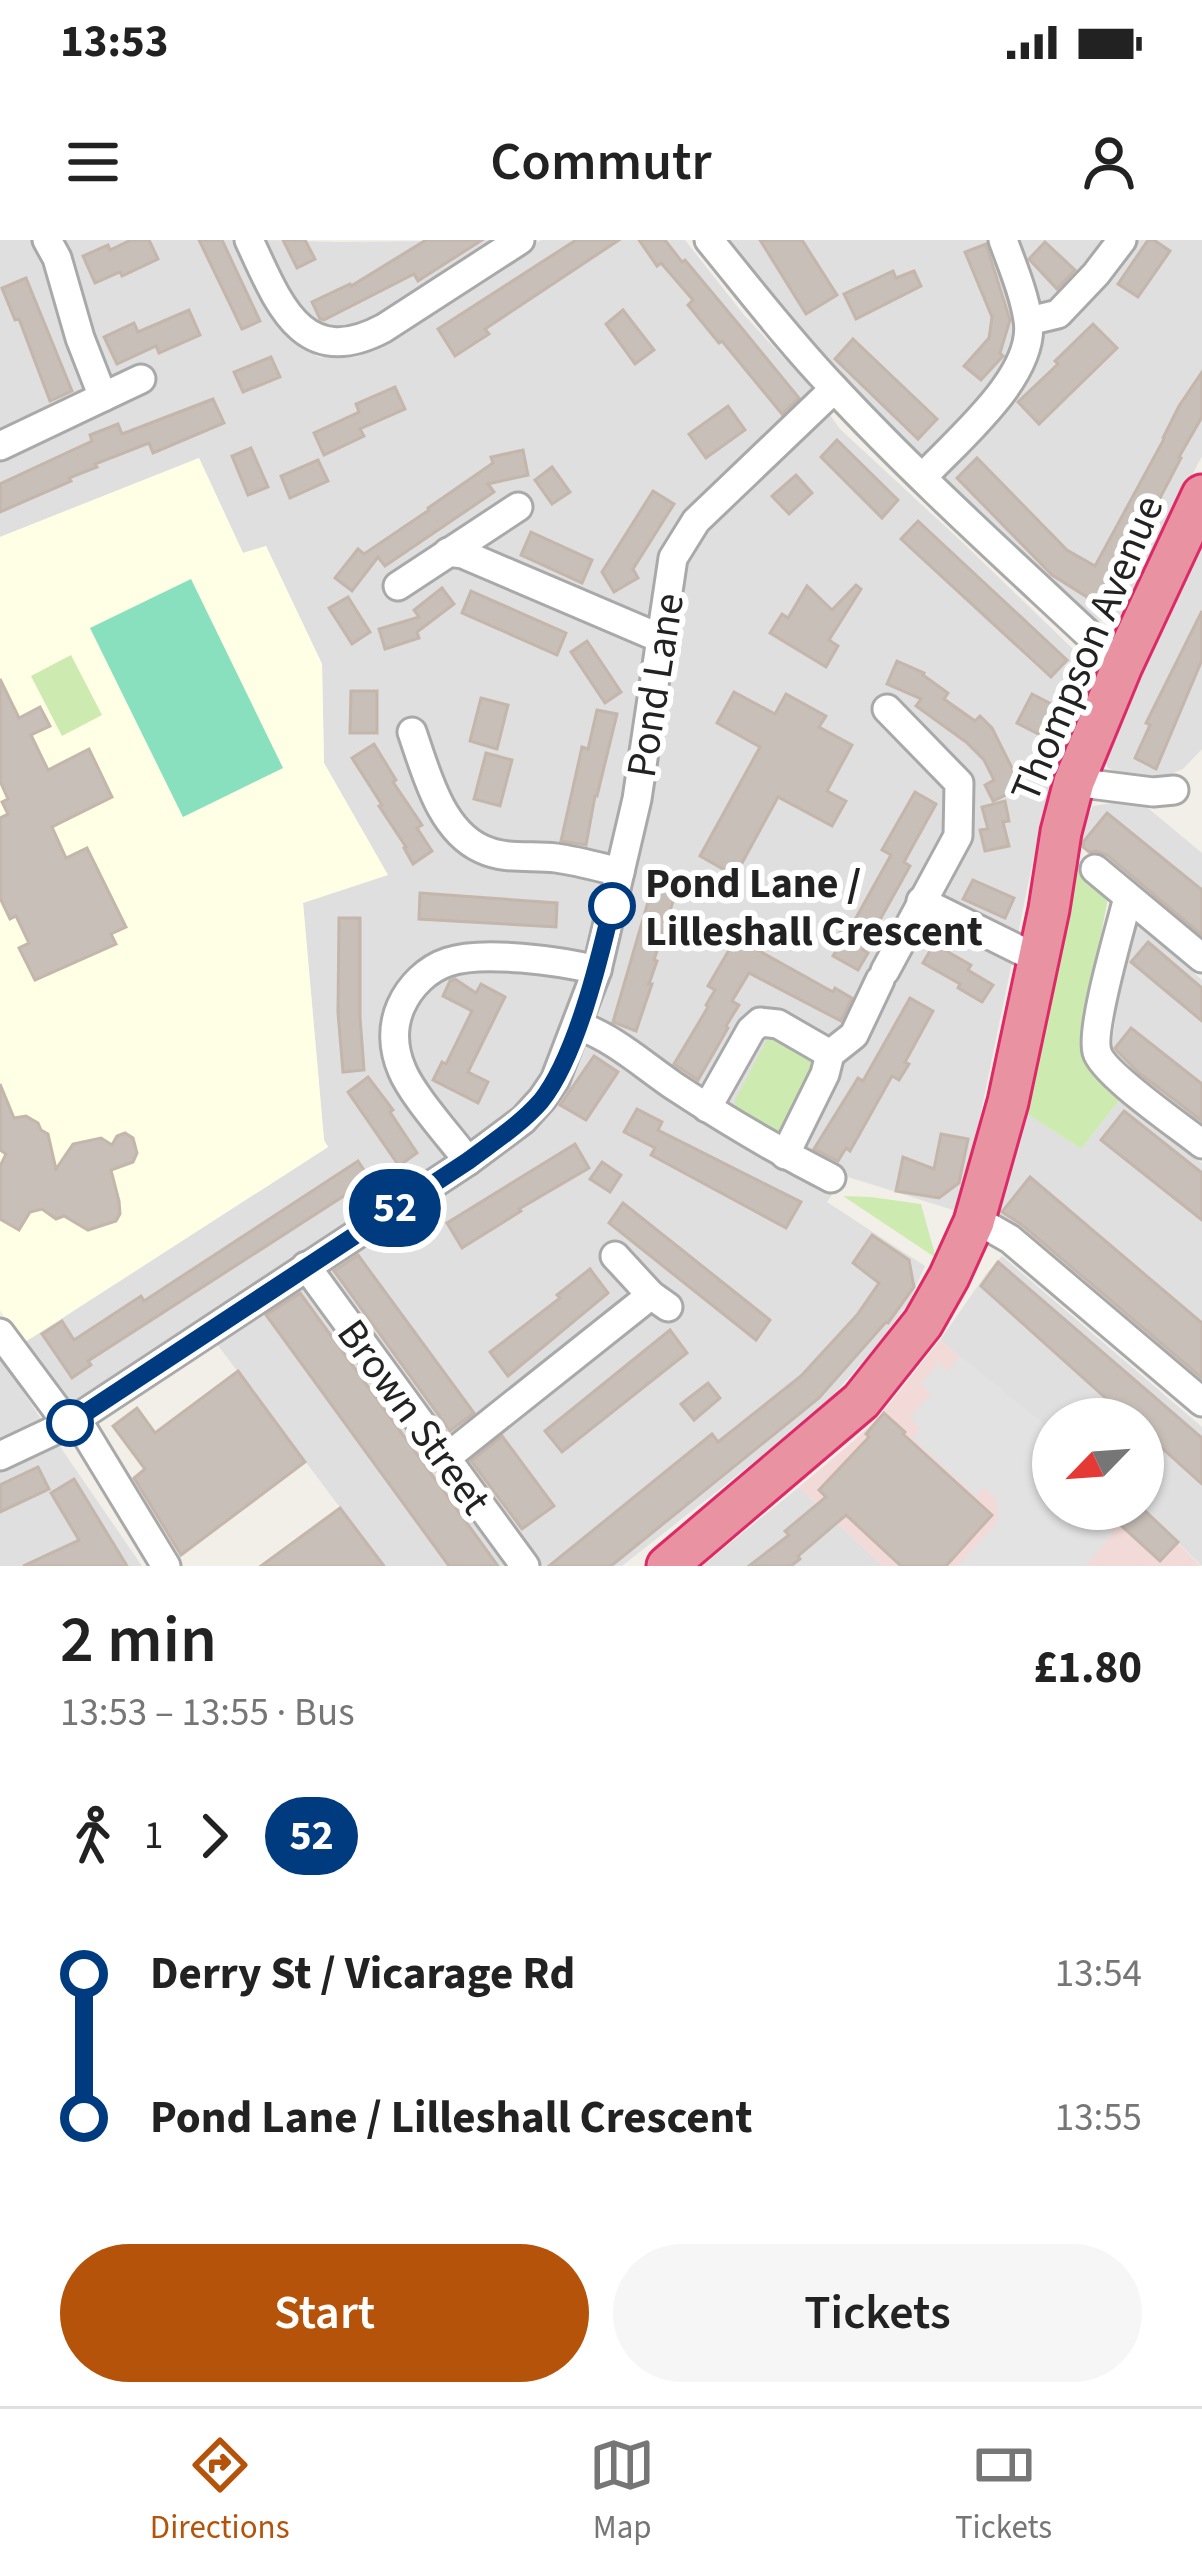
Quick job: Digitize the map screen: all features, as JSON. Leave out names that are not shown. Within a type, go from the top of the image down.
[{"type":"highway","name":"Thompson Avenue","points":[[667,1566],[852,1410],[923,1323],[950,1277],[974,1222],[1008,1102],[1060,832],[1074,782],[1202,495]]},
{"type":"street","points":[[47,240],[103,397]]},
{"type":"street","points":[[249,240],[294,323],[322,342],[341,343],[362,340],[384,328],[520,240]]},
{"type":"street","points":[[709,240],[834,389],[1122,666]]},
{"type":"street","points":[[922,477],[1013,377],[1025,353],[1029,321],[1003,240]]},
{"type":"street","points":[[1029,321],[1058,314],[1122,240]]},
{"type":"street","points":[[0,446],[141,380]]},
{"type":"street","name":"Pond Lane","points":[[0,1456],[70,1423],[468,1161],[523,1120],[542,1099],[555,1080],[597,970],[637,799],[673,558],[701,497],[834,389]]},
{"type":"street","points":[[398,586],[518,507]]},
{"type":"street","points":[[448,552],[463,554],[662,639]]},
{"type":"street","points":[[785,1155],[830,1054],[854,1035],[958,836],[958,783],[887,709]]},
{"type":"street","points":[[412,732],[442,809],[457,831],[481,849],[620,872]]},
{"type":"street","points":[[1074,782],[1153,792],[1174,790]]},
{"type":"street","points":[[1095,869],[1202,958]]},
{"type":"street","points":[[1128,897],[1096,1032],[1097,1056],[1114,1076],[1202,1144]]},
{"type":"street","points":[[921,901],[1038,959]]},
{"type":"street","points":[[468,1161],[403,1074],[395,1051],[395,1031],[407,994],[432,969],[464,958],[546,960],[597,970]]},
{"type":"street","points":[[707,1108],[760,1022],[778,1024],[830,1054]]},
{"type":"street","points":[[578,1024],[603,1034],[707,1108],[831,1178]]},
{"type":"street","points":[[989,1227],[1010,1239],[1202,1402]]},
{"type":"street","points":[[446,1458],[659,1301],[615,1256]]},
{"type":"street","name":"Brown Street","points":[[306,1266],[525,1566]]},
{"type":"street","points":[[0,1333],[61,1415],[84,1431],[166,1566]]},
{"type":"shaded area","points":[[0,240],[237,240],[276,324],[318,357],[340,358],[357,357],[384,344],[541,240],[685,240],[744,315],[807,383],[840,429],[1090,670],[1088,690],[1041,822],[966,1184],[956,1211],[845,1176],[827,1202],[925,1266],[909,1302],[833,1395],[622,1566],[384,1566],[198,1319],[77,1399],[61,1396],[22,1344],[328,1147],[303,902],[387,874],[324,763],[322,664],[266,546],[243,553],[199,458],[0,537]]},
{"type":"shaded area","points":[[267,240],[505,240],[369,324],[337,335],[292,307]]},
{"type":"shaded area","points":[[723,240],[1202,240],[1202,456],[1117,622],[1091,620],[817,352]]},
{"type":"shaded area","points":[[199,458],[243,553],[266,546],[322,664],[324,763],[388,875],[303,903],[328,1147],[22,1344],[0,1310],[0,537]]},
{"type":"shaded area","points":[[1202,535],[1202,749],[1183,769],[1158,779],[1126,776],[1108,768],[1100,749]]},
{"type":"shaded area","points":[[1137,799],[1202,853],[1202,942],[1077,840],[1093,806]]},
{"type":"shaded area","points":[[1135,922],[1202,980],[1202,1125],[1111,1054]]},
{"type":"shaded area","points":[[1121,1098],[1202,1163],[1202,1385],[993,1211],[1026,1113],[1081,1149]]},
{"type":"shaded area","points":[[1002,1256],[1202,1427],[1202,1566],[1164,1529],[1164,1398],[1032,1398],[1032,1415],[940,1340]]},
{"type":"shaded area","points":[[940,1340],[1032,1415],[1032,1530],[1164,1530],[1201,1566],[883,1566],[799,1487],[882,1413]]},
{"type":"shaded area","points":[[960,1356],[1032,1415],[1032,1530],[1109,1530],[1113,1534],[1085,1566],[958,1566],[999,1514],[997,1500],[984,1487],[976,1496],[912,1438],[921,1429],[910,1418],[931,1394],[921,1384],[938,1363],[948,1371]]},
{"type":"shaded area","points":[[0,1357],[41,1419],[142,1566],[0,1566]]},
{"type":"shaded area","points":[[799,1487],[883,1566],[702,1566]]},
{"type":"green space","points":[[191,579],[283,768],[183,817],[90,628]]},
{"type":"green space","points":[[71,655],[102,715],[62,736],[31,676]]},
{"type":"green space","points":[[1074,856],[1085,878],[1108,898],[1081,1038],[1089,1062],[1121,1098],[1081,1149],[1026,1113]]},
{"type":"green space","points":[[776,1035],[819,1057],[787,1130],[779,1133],[737,1109],[734,1102],[768,1037]]},
{"type":"green space","points":[[843,1196],[921,1204],[936,1258]]},
{"type":"building","points":[[131,240],[149,240],[158,259],[95,283],[83,256]]},
{"type":"building","points":[[199,240],[222,240],[260,321],[242,329]]},
{"type":"building","points":[[283,240],[305,240],[315,259],[297,268]]},
{"type":"building","points":[[426,240],[482,240],[418,281],[414,274],[320,319],[312,302],[351,286]]},
{"type":"building","points":[[576,240],[619,240],[485,329],[489,334],[455,356],[438,329]]},
{"type":"building","points":[[639,240],[665,240],[740,326],[799,398],[782,414],[688,305],[693,300],[661,263],[657,266]]},
{"type":"building","points":[[760,240],[802,240],[837,295],[806,314]]},
{"type":"building","points":[[1148,240],[1170,251],[1138,297],[1118,284]]},
{"type":"building","points":[[1045,242],[1075,270],[1057,289],[1029,259]]},
{"type":"building","points":[[986,244],[1010,320],[1003,356],[981,380],[964,366],[989,338],[992,317],[965,252]]},
{"type":"building","points":[[893,271],[896,278],[914,271],[921,286],[856,319],[844,294]]},
{"type":"building","points":[[26,278],[72,391],[50,401],[2,288]]},
{"type":"building","points":[[189,310],[200,335],[159,353],[156,346],[117,364],[104,337],[134,323],[138,332]]},
{"type":"building","points":[[623,310],[654,350],[635,364],[606,324]]},
{"type":"building","points":[[1093,324],[1117,348],[1039,424],[1018,402]]},
{"type":"building","points":[[853,339],[937,419],[918,439],[835,359]]},
{"type":"building","points":[[271,357],[280,377],[243,392],[234,372]]},
{"type":"building","points":[[1202,372],[1202,417],[1103,607],[1052,575],[957,478],[977,458],[1067,550],[1095,566],[1179,406]]},
{"type":"building","points":[[395,387],[405,409],[360,429],[364,436],[324,455],[314,433],[359,412],[356,404]]},
{"type":"building","points":[[213,399],[224,423],[153,453],[149,443],[95,464],[97,467],[69,478],[71,481],[0,512],[0,484],[92,441],[90,435],[118,424],[122,434]]},
{"type":"building","points":[[728,406],[745,430],[706,458],[689,434]]},
{"type":"building","points":[[837,440],[898,500],[882,518],[821,457]]},
{"type":"building","points":[[251,448],[268,487],[248,495],[232,456]]},
{"type":"building","points":[[523,450],[528,475],[488,484],[494,492],[385,566],[378,557],[352,591],[335,578],[358,549],[364,554],[429,510],[493,463],[491,457]]},
{"type":"building","points":[[318,460],[328,481],[290,498],[281,476]]},
{"type":"building","points":[[552,467],[570,492],[552,504],[535,480]]},
{"type":"building","points":[[796,475],[812,493],[789,514],[772,496]]},
{"type":"building","points":[[653,491],[674,504],[633,569],[638,578],[614,592],[602,572]]},
{"type":"building","points":[[918,521],[1067,660],[1051,677],[901,539]]},
{"type":"building","points":[[531,532],[592,560],[582,583],[521,555]]},
{"type":"building","points":[[856,585],[861,589],[829,640],[838,646],[826,667],[770,633],[782,614],[788,618],[807,586],[832,610]]},
{"type":"building","points":[[442,588],[454,604],[417,632],[419,638],[385,649],[379,629],[419,617],[414,610]]},
{"type":"building","points":[[471,591],[566,633],[557,655],[462,613]]},
{"type":"building","points":[[348,597],[370,632],[352,644],[329,608]]},
{"type":"building","points":[[1202,611],[1202,660],[1156,769],[1135,758],[1150,725],[1146,723]]},
{"type":"building","points":[[587,641],[621,692],[605,703],[571,652]]},
{"type":"building","points":[[897,661],[924,673],[948,693],[944,699],[975,721],[980,716],[992,728],[1019,782],[1011,785],[1014,791],[993,801],[985,785],[994,780],[984,760],[916,706],[921,699],[887,684]]},
{"type":"building","points":[[0,679],[19,718],[40,707],[50,726],[31,735],[48,770],[89,749],[112,797],[52,827],[66,858],[87,848],[126,927],[111,934],[116,944],[35,980],[19,948],[29,943],[16,916],[10,919],[0,898],[0,818],[8,814],[2,802],[8,799],[0,781]]},
{"type":"building","points":[[351,691],[377,691],[377,733],[350,733]]},
{"type":"building","points":[[734,692],[775,714],[786,694],[826,716],[819,727],[852,745],[827,791],[846,801],[832,826],[778,797],[735,876],[700,856],[760,747],[717,723]]},
{"type":"building","points":[[1032,694],[1061,709],[1046,738],[1017,723]]},
{"type":"building","points":[[481,698],[508,705],[497,749],[470,741]]},
{"type":"building","points":[[597,710],[617,714],[586,845],[561,841],[582,747],[588,749]]},
{"type":"building","points":[[374,744],[432,851],[413,864],[352,758]]},
{"type":"building","points":[[486,753],[512,760],[500,806],[474,799]]},
{"type":"building","points":[[915,792],[936,804],[904,862],[910,866],[863,950],[868,953],[858,970],[833,956],[843,939],[838,936],[846,921],[852,925],[891,855],[882,850]]},
{"type":"building","points":[[1005,801],[1009,821],[1003,822],[1009,846],[985,851],[980,830],[988,829],[982,807]]},
{"type":"building","points":[[1107,813],[1202,890],[1202,935],[1107,855],[1083,847]]},
{"type":"building","points":[[655,878],[678,886],[636,1031],[613,1022]]},
{"type":"building","points":[[973,880],[1014,898],[1005,918],[963,899]]},
{"type":"building","points":[[420,893],[557,903],[556,927],[419,919]]},
{"type":"building","points":[[339,918],[360,918],[364,1070],[343,1072],[338,1013]]},
{"type":"building","points":[[736,938],[852,998],[841,1021],[749,973],[732,1001],[739,1005],[698,1080],[674,1064],[708,1007],[715,990],[708,986]]},
{"type":"building","points":[[1148,942],[1202,988],[1202,1021],[1131,962]]},
{"type":"building","points":[[934,944],[971,965],[968,970],[993,985],[982,1002],[923,963]]},
{"type":"building","points":[[455,979],[476,993],[481,984],[505,997],[468,1072],[488,1082],[478,1103],[433,1080],[472,1011],[443,996]]},
{"type":"building","points":[[910,998],[933,1011],[899,1080],[892,1076],[850,1151],[846,1148],[838,1161],[814,1149],[858,1078],[863,1081]]},
{"type":"building","points":[[1131,1028],[1202,1084],[1202,1121],[1117,1051]]},
{"type":"building","points":[[594,1056],[618,1072],[586,1120],[560,1105]]},
{"type":"building","points":[[368,1077],[417,1153],[399,1166],[348,1092]]},
{"type":"building","points":[[0,1084],[14,1118],[26,1116],[48,1134],[56,1169],[73,1144],[101,1138],[112,1145],[125,1133],[133,1138],[137,1153],[133,1162],[111,1170],[119,1201],[116,1221],[88,1230],[42,1209],[30,1212],[19,1230],[0,1219],[0,1166],[6,1154],[0,1150]]},
{"type":"building","points":[[637,1109],[662,1122],[658,1130],[801,1202],[786,1228],[651,1155],[655,1148],[624,1132]]},
{"type":"building","points":[[1124,1111],[1202,1173],[1202,1220],[1101,1140]]},
{"type":"building","points":[[941,1134],[968,1139],[959,1183],[939,1198],[896,1191],[903,1157],[934,1169]]},
{"type":"building","points":[[575,1144],[589,1168],[462,1248],[447,1223]]},
{"type":"building","points":[[358,1161],[370,1179],[88,1361],[91,1365],[72,1378],[42,1334],[62,1321],[74,1340],[141,1296],[144,1301]]},
{"type":"building","points":[[602,1162],[621,1175],[610,1192],[590,1179]]},
{"type":"building","points":[[1030,1177],[1202,1323],[1202,1378],[1002,1212]]},
{"type":"building","points":[[623,1203],[770,1320],[756,1340],[609,1223]]},
{"type":"building","points":[[872,1235],[909,1260],[914,1287],[888,1323],[819,1398],[611,1566],[549,1566],[712,1434],[718,1442],[801,1376],[857,1315],[879,1283],[853,1263]]},
{"type":"building","points":[[358,1255],[474,1413],[450,1431],[334,1271]]},
{"type":"building","points":[[998,1262],[1156,1398],[1106,1398],[981,1286]]},
{"type":"building","points":[[590,1269],[608,1293],[508,1376],[490,1352]]},
{"type":"building","points":[[300,1293],[498,1566],[449,1566],[266,1315]]},
{"type":"building","points":[[670,1330],[687,1353],[562,1452],[545,1431]]},
{"type":"building","points":[[238,1371],[305,1462],[181,1555],[134,1478],[145,1469],[113,1426],[137,1408],[155,1433]]},
{"type":"building","points":[[708,1383],[720,1398],[694,1420],[681,1404]]},
{"type":"building","points":[[1164,1405],[1202,1438],[1202,1484],[1164,1450]]},
{"type":"building","points":[[884,1413],[992,1515],[946,1566],[901,1566],[846,1515],[791,1566],[749,1566],[789,1535],[785,1531],[826,1497],[819,1490],[869,1437],[866,1434]]},
{"type":"building","points":[[502,1436],[554,1506],[522,1529],[471,1461]]},
{"type":"building","points":[[38,1467],[49,1489],[0,1512],[0,1485]]},
{"type":"building","points":[[74,1479],[127,1566],[23,1566],[79,1540],[51,1493]]},
{"type":"building","points":[[340,1508],[384,1566],[261,1566]]},
{"type":"building","points":[[1164,1529],[1178,1542],[1160,1561],[1126,1530]]},
{"type":"bus line","name":"52","points":[[70,1423],[523,1120],[555,1080],[597,970],[612,906]]},
{"type":"place","name":"Pond Lane / Lilleshall Crescent","points":[[612,906]]}]
